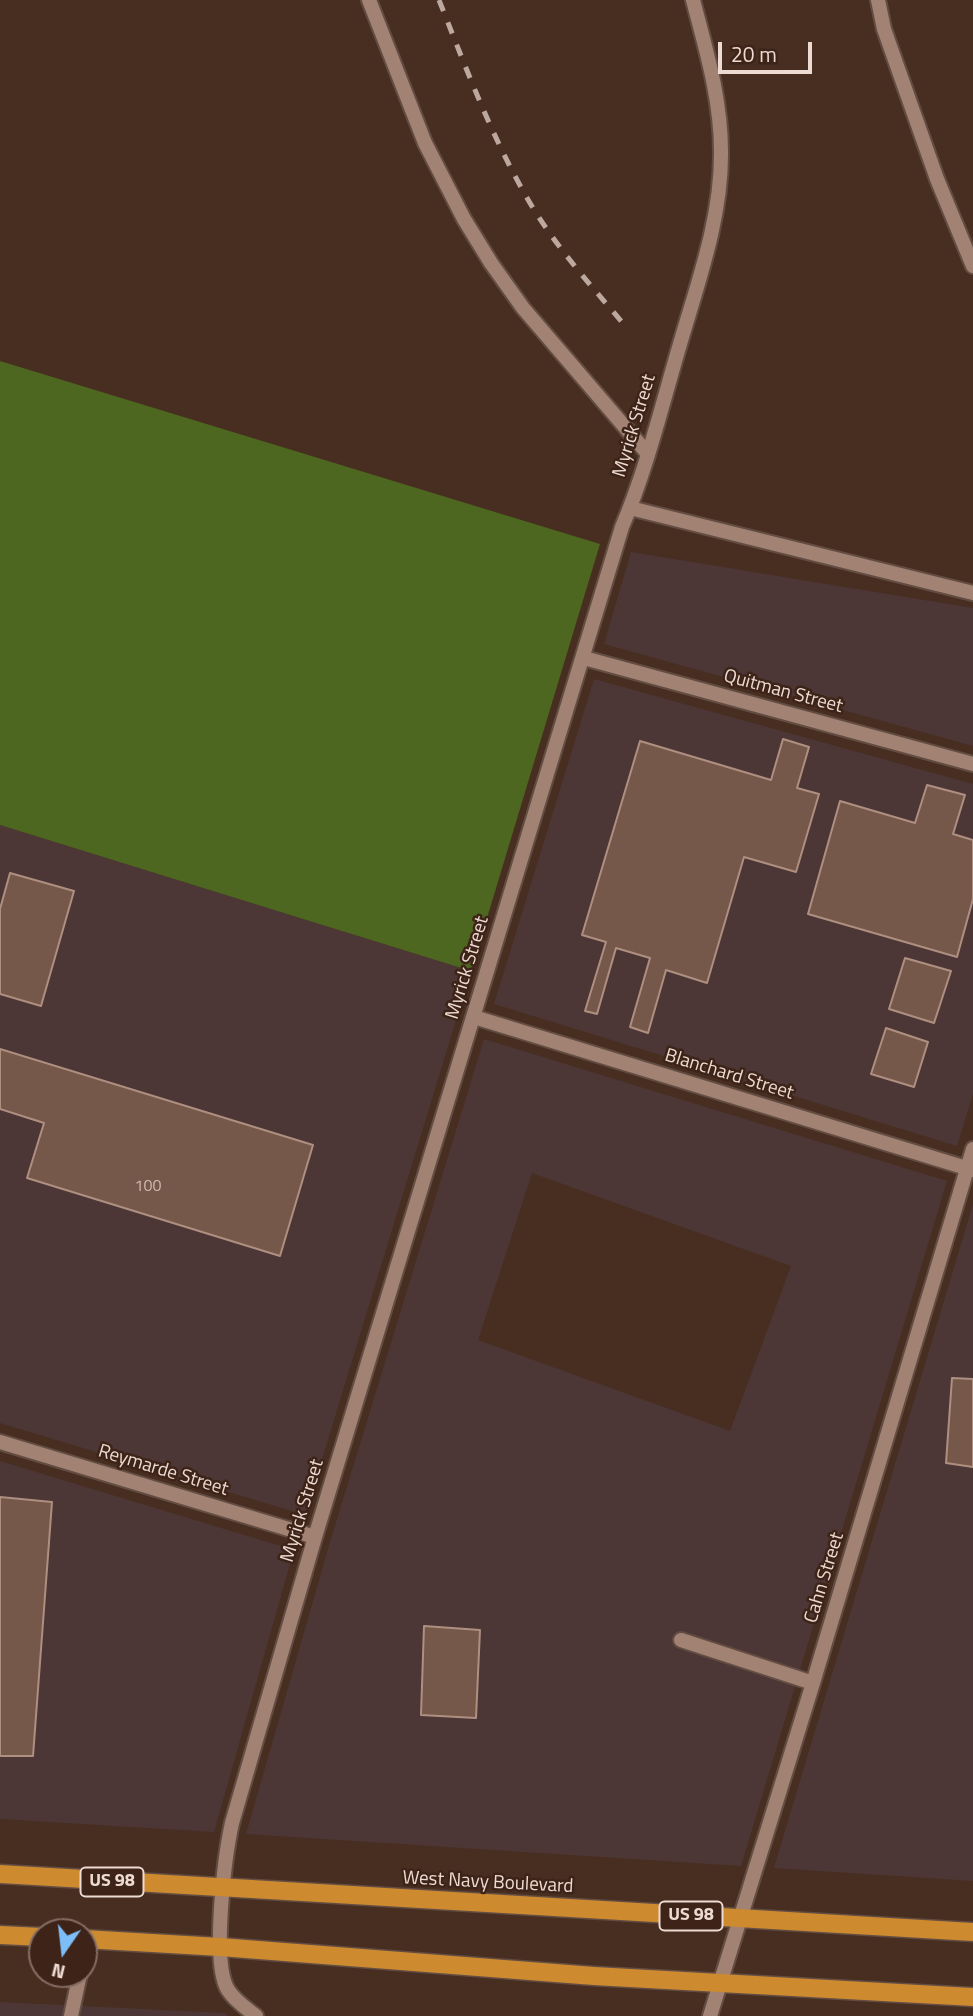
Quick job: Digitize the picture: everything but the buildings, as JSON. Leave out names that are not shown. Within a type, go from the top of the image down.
[{"type":"main road","name":"West Navy Boulevard","points":[[0,1874],[973,1932]]},
{"type":"main road","points":[[0,1935],[28,1936]]},
{"type":"main road","points":[[98,1945],[220,1947],[594,1976],[973,1997]]},
{"type":"street","points":[[369,0],[425,143],[484,252],[523,308],[648,454]]},
{"type":"street","name":"Myrick Street","points":[[256,2016],[227,1989],[223,1975],[220,1947],[223,1888],[232,1823],[315,1537],[622,527],[648,454],[701,271],[719,191],[719,110],[693,0]]},
{"type":"street","points":[[878,0],[884,29],[928,154],[973,265]]},
{"type":"street","points":[[630,508],[973,593]]},
{"type":"street","name":"Quitman Street","points":[[584,658],[973,764]]},
{"type":"street","name":"Blanchard Street","points":[[474,1017],[970,1169]]},
{"type":"street","name":"Cahn Street","points":[[710,2016],[970,1169],[973,1149]]},
{"type":"street","name":"Reymarde Street","points":[[0,1442],[315,1537]]},
{"type":"street","points":[[681,1640],[813,1682]]},
{"type":"street","points":[[71,2016],[77,1988]]},
{"type":"shaded area","points":[[631,552],[973,608],[973,746],[604,644]]},
{"type":"shaded area","points":[[594,679],[973,784],[973,1094],[957,1146],[494,1004]]},
{"type":"shaded area","points":[[0,825],[471,971],[305,1515],[0,1423]]},
{"type":"shaded area","points":[[484,1039],[947,1181],[741,1866],[246,1834],[330,1542]],"holes":[[[532,1173],[791,1266],[730,1431],[478,1340]]]},
{"type":"shaded area","points":[[973,1204],[973,1881],[774,1868],[796,1794]]},
{"type":"shaded area","points":[[0,1461],[294,1550],[214,1832],[0,1819]]},
{"type":"shaded area","points":[[0,2002],[225,2013],[228,2016],[0,2016]]},
{"type":"green space","points":[[0,361],[600,544],[471,971],[0,825]]},
{"type":"railway","points":[[439,0],[483,109],[521,188],[556,242],[622,322]]}]
